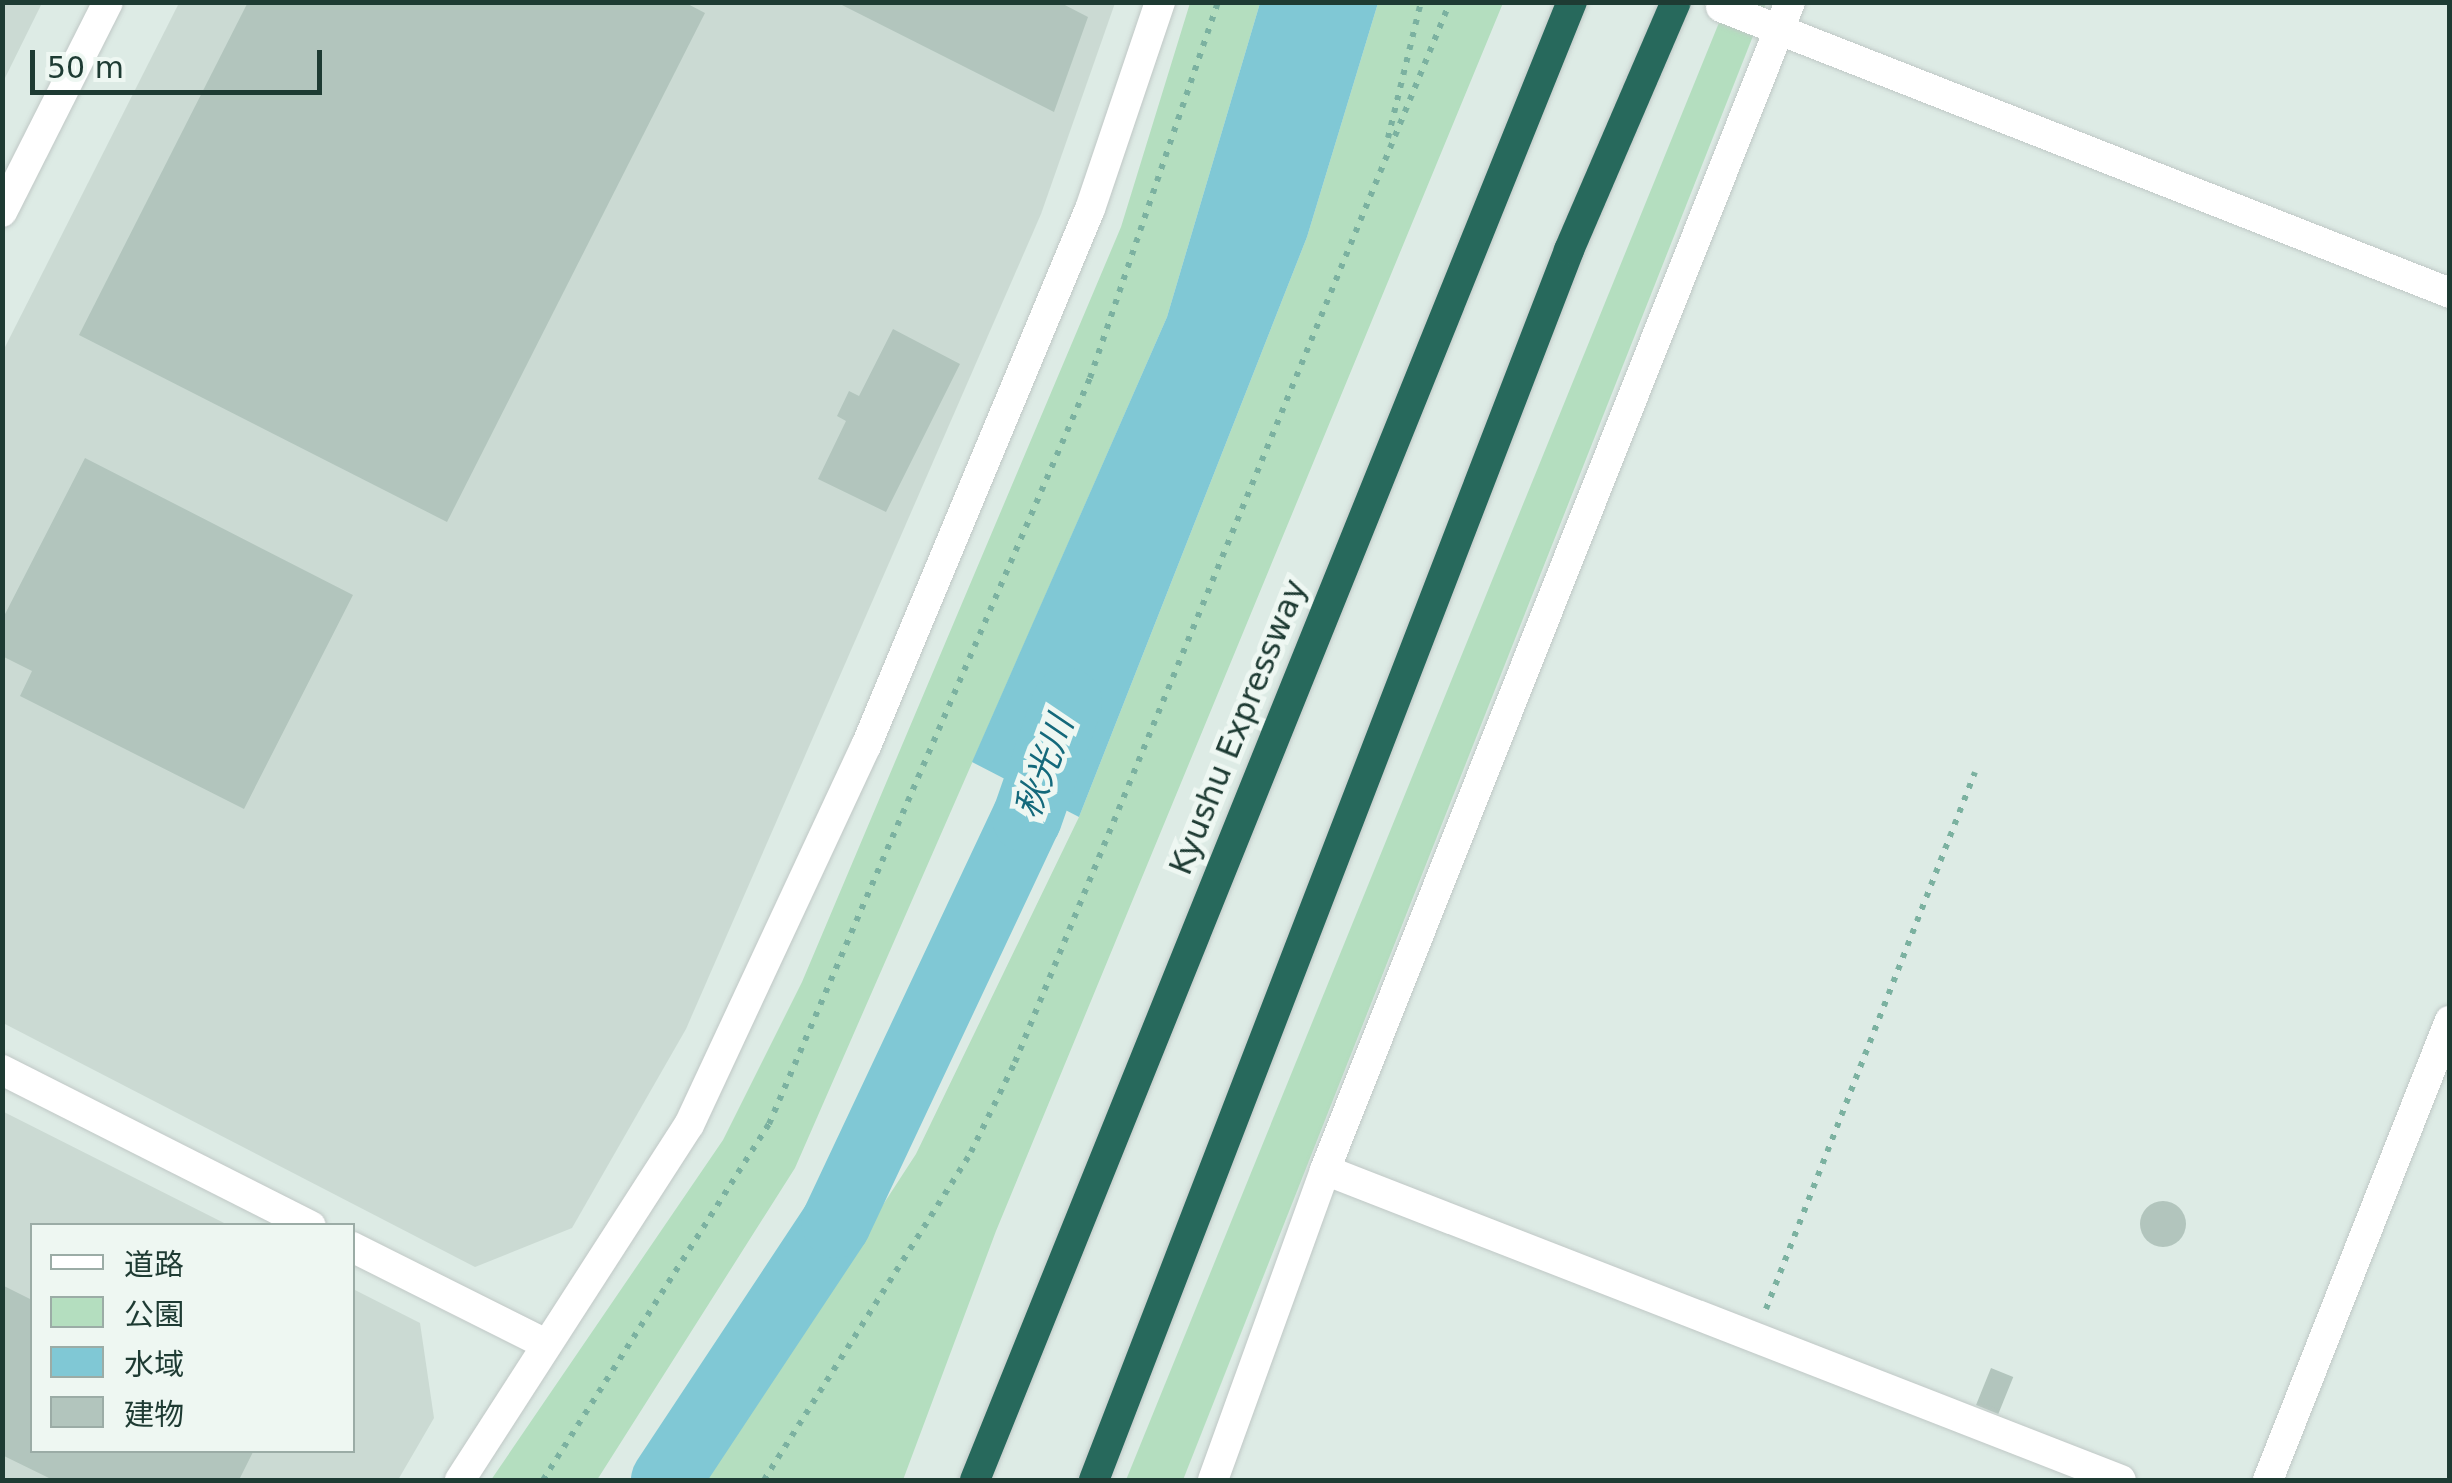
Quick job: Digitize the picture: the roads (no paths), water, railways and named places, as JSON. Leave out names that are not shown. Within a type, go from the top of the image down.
[{"type":"highway","name":"Kyushu Expressway","points":[[976,1480],[1572,2]]},
{"type":"highway","points":[[1094,1480],[1568,250],[1676,2]]},
{"type":"street","points":[[2,212],[108,2]]},
{"type":"street","points":[[460,1480],[544,1343],[689,1125],[857,764],[1090,209],[1160,2]]},
{"type":"street","points":[[1721,6],[1785,16],[2450,293]]},
{"type":"street","points":[[1213,1480],[1325,1170],[1785,16]]},
{"type":"street","points":[[2268,1480],[2450,1021]]},
{"type":"street","points":[[2,1070],[305,1223]]},
{"type":"street","points":[[1325,1170],[2120,1480]]},
{"type":"street","points":[[355,1248],[544,1343]]},
{"type":"water","points":[[1260,3],[1378,3],[1307,237],[1079,817],[972,762],[1167,317]]},
{"type":"waterway","name":"秋光川","points":[[666,1480],[836,1223],[1027,818],[1067,703]]}]
